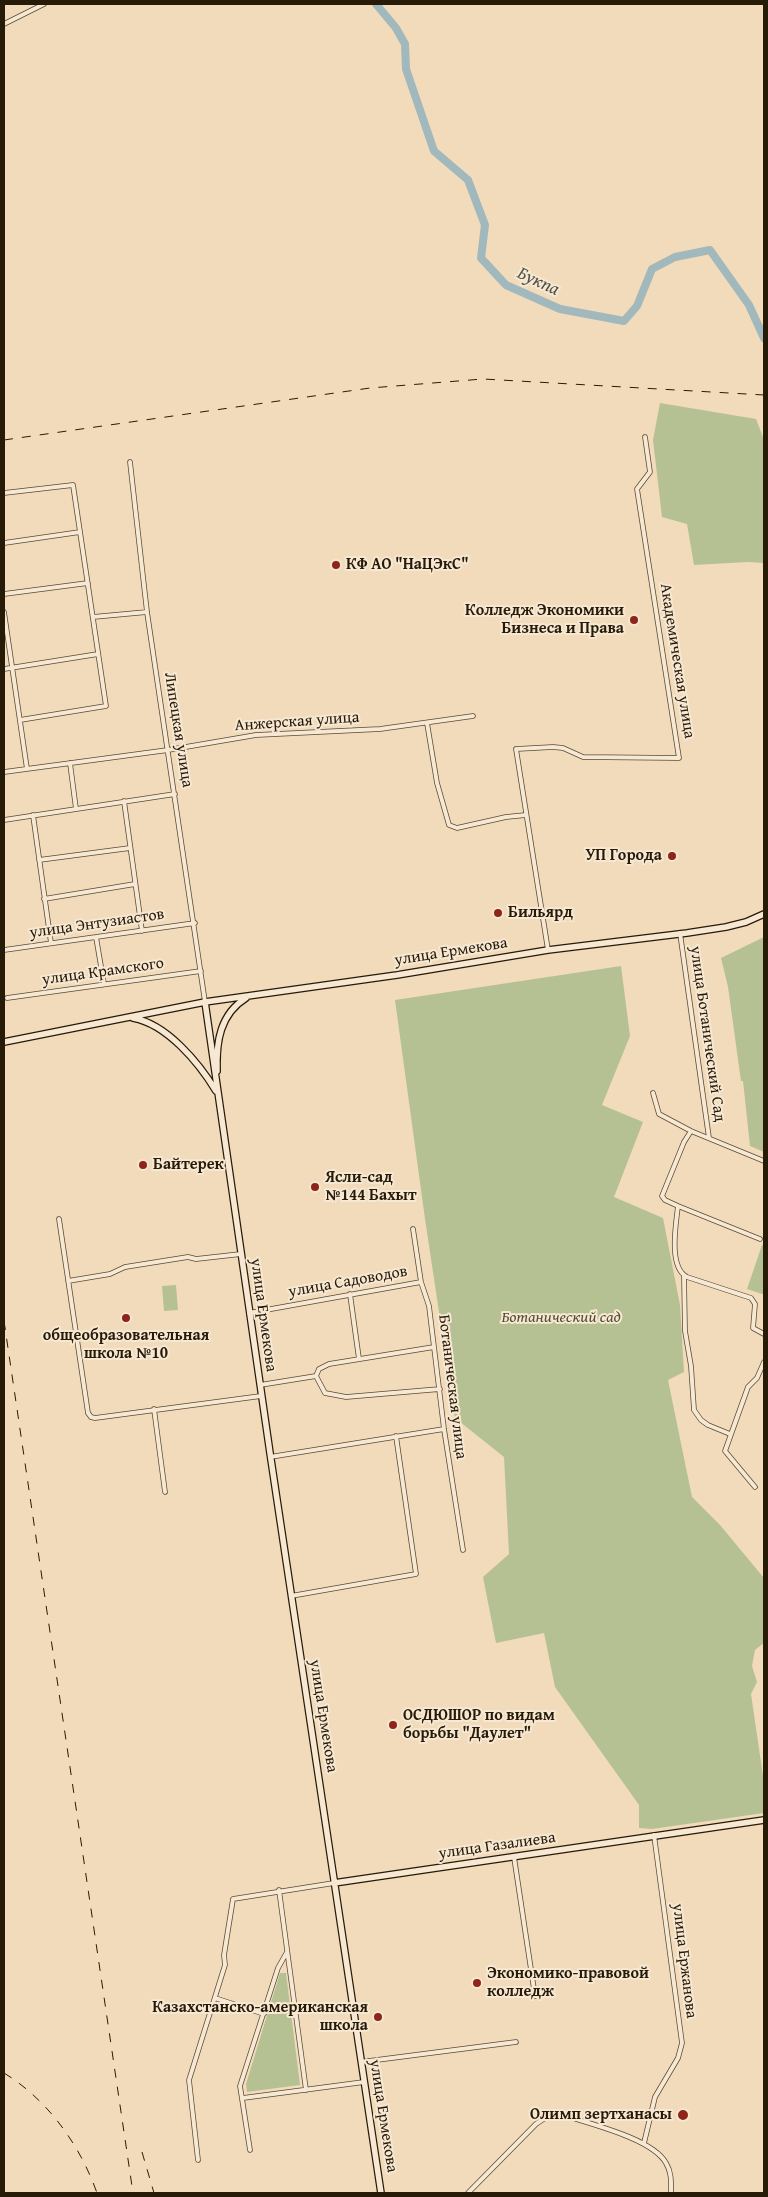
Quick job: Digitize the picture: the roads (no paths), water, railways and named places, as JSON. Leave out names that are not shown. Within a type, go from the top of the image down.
[{"type":"main road","name":"улица Ермекова","points":[[381,2193],[270,1458],[205,1002],[548,950],[726,927],[746,922],[764,914]]},
{"type":"main road","points":[[218,1096],[217,1065],[220,1033],[230,1010],[250,996]]},
{"type":"main road","points":[[4,1042],[205,1002]]},
{"type":"main road","points":[[128,1018],[142,1020],[167,1036],[199,1065],[218,1096]]},
{"type":"main road","name":"улица Газалиева","points":[[334,1883],[764,1820]]},
{"type":"street","points":[[4,24],[44,4]]},
{"type":"street","name":"Академическая улица","points":[[526,815],[516,749],[563,748],[583,757],[679,758],[637,489],[650,472],[645,438]]},
{"type":"street","name":"Липецкая улица","points":[[130,462],[147,612],[205,1002]]},
{"type":"street","points":[[4,493],[73,485],[106,706],[20,720]]},
{"type":"street","points":[[4,543],[80,532]]},
{"type":"street","points":[[4,594],[88,583]]},
{"type":"street","points":[[4,612],[27,769]]},
{"type":"street","points":[[93,617],[147,612]]},
{"type":"street","points":[[4,669],[98,654]]},
{"type":"street","name":"Анжерская улица","points":[[4,772],[168,750],[256,735],[380,729],[473,716]]},
{"type":"street","points":[[426,723],[449,825],[457,828],[506,817],[526,815],[548,950]]},
{"type":"street","points":[[70,762],[76,809]]},
{"type":"street","points":[[4,820],[175,794]]},
{"type":"street","points":[[124,801],[142,931]]},
{"type":"street","points":[[33,815],[51,943]]},
{"type":"street","points":[[39,860],[130,848]]},
{"type":"street","points":[[44,899],[135,884]]},
{"type":"street","name":"улица Энтузиастов","points":[[4,950],[194,923]]},
{"type":"street","name":"улица Ботанический Сад","points":[[680,933],[709,1138]]},
{"type":"street","points":[[96,937],[104,984]]},
{"type":"street","name":"улица Крамского","points":[[7,998],[201,971]]},
{"type":"street","points":[[653,1093],[659,1114],[691,1130],[764,1161]]},
{"type":"street","name":"улица Ботанический Сад","points":[[678,1206],[665,1200],[662,1196],[684,1142],[691,1130]]},
{"type":"street","points":[[730,1434],[708,1425],[701,1420],[694,1410],[690,1358],[685,1331],[684,1275],[678,1266],[675,1248],[678,1206],[760,1238]]},
{"type":"street","points":[[58,1219],[90,1415],[96,1418],[261,1396]]},
{"type":"street","name":"Ботаническая улица","points":[[413,1229],[421,1282],[429,1306],[444,1429],[463,1550]]},
{"type":"street","points":[[68,1281],[110,1274],[125,1267],[188,1257],[196,1260],[241,1254]]},
{"type":"street","points":[[684,1275],[751,1298],[755,1304],[753,1328],[764,1334]]},
{"type":"street","name":"улица Садоводов","points":[[249,1313],[421,1282]]},
{"type":"street","points":[[350,1294],[359,1359]]},
{"type":"street","points":[[316,1376],[320,1369],[329,1364],[434,1347]]},
{"type":"street","points":[[755,1487],[726,1454],[726,1448],[748,1387],[757,1378],[764,1362]]},
{"type":"street","points":[[260,1385],[316,1376]]},
{"type":"street","points":[[316,1376],[325,1393],[346,1397],[440,1389]]},
{"type":"street","points":[[154,1409],[165,1492]]},
{"type":"street","points":[[270,1458],[444,1429]]},
{"type":"street","points":[[291,1596],[416,1574],[396,1436]]},
{"type":"street","name":"улица Ержанова","points":[[644,2143],[655,2097],[678,2058],[682,2043],[654,1835]]},
{"type":"street","points":[[514,1857],[535,1996]]},
{"type":"street","name":"улица Газалиева","points":[[215,1998],[225,1965],[224,1955],[233,1899],[279,1890],[334,1883]]},
{"type":"street","points":[[279,1890],[306,2090]]},
{"type":"street","points":[[250,2150],[240,2086],[278,1968],[287,1952]]},
{"type":"street","points":[[198,2160],[189,2080],[215,1998],[264,2014]]},
{"type":"street","points":[[361,2062],[516,2042]]},
{"type":"street","points":[[243,2098],[364,2082]]},
{"type":"street","points":[[468,2193],[536,2124],[551,2114],[560,2114],[644,2143],[666,2163],[671,2174],[671,2193]]},
{"type":"waterway","name":"Букпа","points":[[376,4],[396,28],[405,44],[406,69],[434,151],[468,180],[485,225],[481,258],[506,285],[560,309],[624,321],[637,306],[652,269],[675,257],[710,250],[749,305],[764,338]]},
{"type":"railway","points":[[4,440],[370,388],[483,379],[764,395]]},
{"type":"railway","points":[[4,1321],[133,2193]]},
{"type":"railway","points":[[4,2073],[35,2096],[61,2125],[72,2141],[97,2193]]},
{"type":"railway","points":[[142,2152],[154,2193]]},
{"type":"place","name":"КФ АО \"НаЦЭкС\"","points":[[336,565]]},
{"type":"place","name":"Колледж Экономики Бизнеса и Права","points":[[634,620]]},
{"type":"place","name":"УП Города","points":[[672,856]]},
{"type":"place","name":"Бильярд","points":[[498,913]]},
{"type":"place","name":"Байтерек","points":[[143,1165]]},
{"type":"place","name":"Ясли-сад №144 Бахыт","points":[[315,1187]]},
{"type":"place","name":"общеобразовательная школа №10","points":[[126,1318]]},
{"type":"place","name":"ОСДЮШОР по видам борьбы \"Даулет\"","points":[[393,1725]]},
{"type":"place","name":"Экономико-правовой колледж","points":[[477,1983]]},
{"type":"place","name":"Казахстанско-американская школа","points":[[378,2017]]},
{"type":"place","name":"Олимп зертханасы","points":[[683,2115]]},
{"type":"park label","name":"Ботанический сад","points":[[561,1318]]}]
